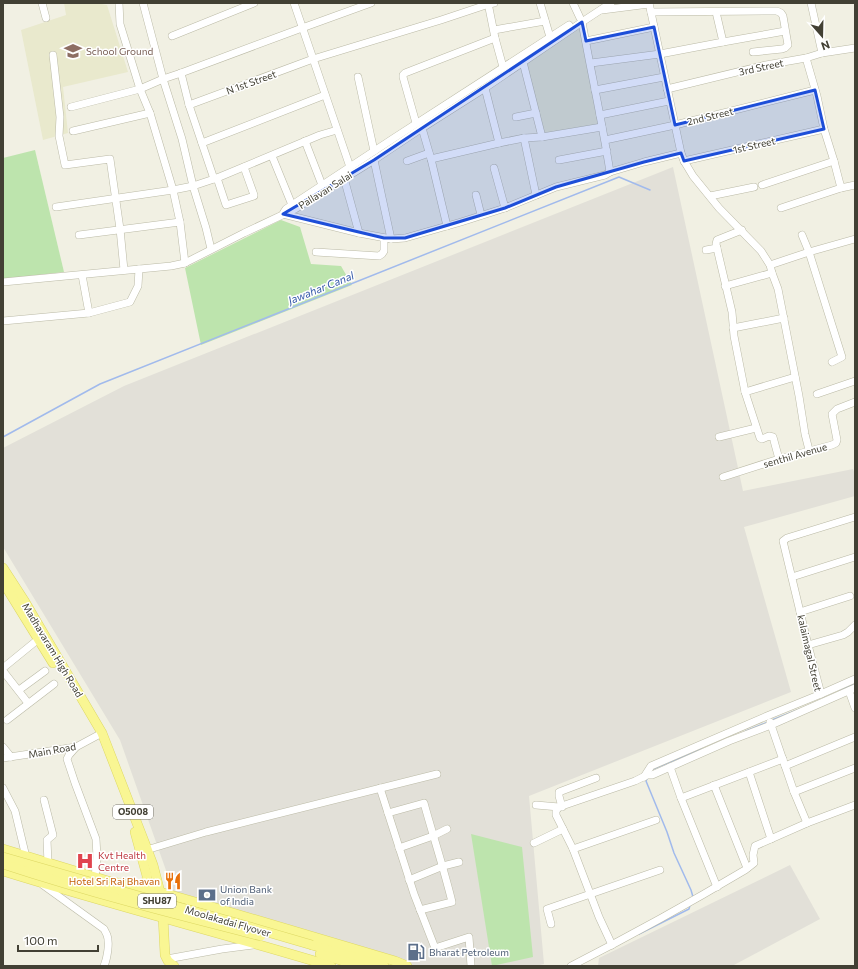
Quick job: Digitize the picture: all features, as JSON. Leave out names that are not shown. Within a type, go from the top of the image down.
[{"type":"main road","name":"Madhavaram High Road","points":[[3,568],[25,602],[41,637],[100,734]]},
{"type":"main road","points":[[3,582],[41,637]]},
{"type":"main road","name":"O5008","points":[[100,734],[144,850],[153,865],[160,892]]},
{"type":"main road","points":[[3,849],[108,881],[160,892],[349,947],[407,966]]},
{"type":"main road","name":"O5008","points":[[144,850],[147,876],[146,889]]},
{"type":"main road","name":"Moolakadai Flyover","points":[[3,857],[135,896],[240,924],[360,966]]},
{"type":"main road","name":"Moolakadai Flyover","points":[[3,864],[42,877],[182,916],[384,966]]},
{"type":"main road","points":[[3,871],[331,966]]},
{"type":"main road","points":[[102,900],[108,881]]},
{"type":"main road","points":[[190,926],[196,903]]},
{"type":"main road","points":[[160,916],[166,963],[174,966]]},
{"type":"street","points":[[42,3],[46,18]]},
{"type":"street","points":[[119,3],[120,24],[140,90],[150,113],[173,190],[180,222],[185,263]]},
{"type":"street","points":[[143,3],[163,79],[182,138],[193,186],[211,249]]},
{"type":"street","points":[[172,36],[254,3]]},
{"type":"street","points":[[294,3],[350,167]]},
{"type":"street","points":[[71,107],[140,90],[163,79],[371,3]]},
{"type":"street","points":[[490,3],[495,38],[503,67]]},
{"type":"street","name":"N 1st Street","points":[[189,105],[313,59],[490,3]]},
{"type":"street","points":[[540,3],[550,37]]},
{"type":"street","points":[[573,3],[581,20],[591,63],[610,172]]},
{"type":"street","points":[[603,3],[581,20],[550,37],[503,67],[419,125],[374,151],[292,205],[286,209],[283,214],[359,233],[387,238],[405,238],[505,208],[556,187],[605,175],[610,172],[644,162],[680,153]]},
{"type":"street","name":"Pallavan Salai","points":[[3,282],[171,266],[185,263],[289,212],[374,160],[419,125],[485,88],[581,20],[611,3]]},
{"type":"street","points":[[599,10],[649,3],[680,153],[693,176],[719,208],[761,250],[770,265],[778,289],[805,434],[810,450]]},
{"type":"street","points":[[811,3],[822,52]]},
{"type":"street","points":[[651,12],[777,11],[781,13],[783,16],[788,45],[785,48],[753,52]]},
{"type":"street","points":[[716,12],[723,42]]},
{"type":"street","points":[[494,30],[545,21]]},
{"type":"street","points":[[586,41],[654,27]]},
{"type":"street","points":[[591,63],[660,54],[786,31]]},
{"type":"street","points":[[447,226],[430,156],[403,74],[495,38]]},
{"type":"street","name":"3rd Street","points":[[667,89],[766,65],[806,58],[822,52],[855,48]]},
{"type":"street","points":[[53,55],[60,117],[59,136],[65,165],[110,159],[124,270]]},
{"type":"street","points":[[806,58],[841,188]]},
{"type":"street","points":[[523,62],[542,137]]},
{"type":"street","points":[[181,73],[189,105],[226,205],[254,196],[244,167]]},
{"type":"street","points":[[358,77],[374,151]]},
{"type":"street","points":[[595,90],[664,77]]},
{"type":"street","points":[[485,88],[499,143]]},
{"type":"street","name":"2nd Street","points":[[605,140],[675,125],[815,90]]},
{"type":"street","points":[[202,143],[325,95]]},
{"type":"street","points":[[600,115],[669,100]]},
{"type":"street","points":[[73,131],[150,113]]},
{"type":"street","points":[[516,117],[536,113]]},
{"type":"street","points":[[407,161],[524,138],[542,137],[602,127]]},
{"type":"street","name":"1st Street","points":[[684,161],[824,129]]},
{"type":"street","points":[[56,206],[193,186],[216,179],[320,135],[337,130]]},
{"type":"street","points":[[524,138],[536,195]]},
{"type":"street","points":[[305,142],[322,186]]},
{"type":"street","points":[[559,160],[606,151]]},
{"type":"street","points":[[272,156],[292,205]]},
{"type":"street","points":[[316,252],[379,256],[384,251],[387,238],[374,160]]},
{"type":"street","points":[[762,185],[834,161]]},
{"type":"street","points":[[494,168],[505,208]]},
{"type":"street","points":[[344,178],[359,233]]},
{"type":"street","points":[[781,208],[841,188],[855,185]]},
{"type":"street","points":[[710,196],[754,187]]},
{"type":"street","points":[[476,195],[482,215]]},
{"type":"street","points":[[79,235],[180,222]]},
{"type":"street","points":[[742,230],[717,240],[716,244],[732,312],[745,392],[760,438],[762,439],[769,436],[773,437],[779,459]]},
{"type":"street","points":[[802,235],[809,252],[842,358],[832,362]]},
{"type":"street","points":[[770,265],[855,239]]},
{"type":"street","points":[[706,250],[717,248]]},
{"type":"street","points":[[3,321],[89,313],[130,302],[138,286],[139,269]]},
{"type":"street","points":[[82,274],[89,313]]},
{"type":"street","points":[[725,286],[772,274]]},
{"type":"street","points":[[734,328],[784,318]]},
{"type":"street","points":[[745,392],[795,377]]},
{"type":"street","points":[[817,394],[855,381]]},
{"type":"street","name":"senthil Avenue","points":[[723,477],[836,443],[837,440],[832,414],[837,409],[855,402]]},
{"type":"street","points":[[719,437],[756,428]]},
{"type":"street","name":"kalaimagal Street","points":[[560,807],[670,767],[729,741],[821,694],[783,542],[787,538],[855,517]]},
{"type":"street","points":[[792,577],[855,557]]},
{"type":"street","points":[[800,612],[850,596]]},
{"type":"street","points":[[808,645],[843,635],[855,625]]},
{"type":"street","points":[[28,704],[3,670],[41,637]]},
{"type":"street","points":[[19,690],[44,671]]},
{"type":"street","points":[[821,694],[855,679]]},
{"type":"street","points":[[7,720],[54,684]]},
{"type":"street","points":[[852,690],[855,708]]},
{"type":"street","name":"kalaimagal Street","points":[[648,776],[651,766],[769,721],[825,702],[852,690]]},
{"type":"street","points":[[769,721],[794,792],[807,823]]},
{"type":"street","name":"Main Road","points":[[3,758],[76,747],[100,734]]},
{"type":"street","points":[[681,798],[749,772],[784,762],[855,737]]},
{"type":"street","points":[[3,747],[11,757]]},
{"type":"street","points":[[76,747],[67,759],[96,839],[97,857],[95,877]]},
{"type":"street","points":[[670,767],[716,887]]},
{"type":"street","points":[[794,792],[855,768]]},
{"type":"street","points":[[749,772],[771,839]]},
{"type":"street","points":[[144,850],[206,832],[437,774]]},
{"type":"street","points":[[596,778],[559,792],[560,807],[556,811],[556,815],[572,849],[599,917],[612,945]]},
{"type":"street","points":[[714,785],[747,868]]},
{"type":"street","points":[[3,788],[15,811],[26,857]]},
{"type":"street","points":[[380,788],[409,880],[435,948],[469,937],[471,966]]},
{"type":"street","points":[[44,800],[53,835],[47,840],[48,863]]},
{"type":"street","points":[[388,813],[424,804],[443,866],[452,902],[420,910]]},
{"type":"street","points":[[536,804],[560,807]]},
{"type":"street","points":[[571,966],[691,902],[747,868],[754,863],[752,855],[755,846],[807,823],[855,805]]},
{"type":"street","points":[[572,849],[656,820]]},
{"type":"street","points":[[399,848],[433,836],[447,829]]},
{"type":"street","points":[[534,843],[563,829]]},
{"type":"street","points":[[409,880],[443,866],[459,862]]},
{"type":"street","points":[[551,924],[547,909],[660,870]]},
{"type":"street","points":[[38,881],[104,929],[108,936],[108,952],[104,966]]},
{"type":"street","points":[[166,963],[222,949],[258,944]]},
{"type":"highlighted area","points":[[582,22],[586,41],[654,27],[675,125],[815,90],[824,129],[684,161],[681,153],[644,162],[556,187],[505,208],[405,238],[384,238],[283,214],[374,160]]},
{"type":"shaded area","name":"School Ground","points":[[64,3],[97,3],[107,5],[128,72],[63,87],[68,133],[43,140],[21,30],[66,15]]},
{"type":"shaded area","points":[[580,24],[600,127],[542,137],[525,63]]},
{"type":"shaded area","points":[[673,167],[743,491],[853,469],[855,474],[855,496],[744,527],[791,692],[529,796],[544,964],[536,966],[404,966],[174,893],[120,740],[3,547],[3,448],[124,386]]},
{"type":"shaded area","points":[[790,865],[820,919],[732,966],[598,966],[599,958]]},
{"type":"green space","points":[[35,150],[64,272],[3,279],[3,158]]},
{"type":"green space","points":[[281,220],[300,227],[311,264],[341,266],[352,285],[201,345],[185,268]]},
{"type":"green space","points":[[471,834],[522,847],[533,957],[492,966]]},
{"type":"waterway","name":"Jawahar Canal","points":[[3,437],[100,384],[619,177],[650,190]]},
{"type":"waterway","points":[[840,691],[855,683]]},
{"type":"waterway","points":[[772,720],[800,709]]},
{"type":"waterway","points":[[746,731],[768,722]]},
{"type":"waterway","points":[[651,772],[653,769],[702,749]]},
{"type":"waterway","points":[[648,777],[646,781],[693,897]]},
{"type":"waterway","points":[[639,934],[689,909],[690,905]]},
{"type":"place","name":"School Ground","points":[[73,51]]},
{"type":"place","name":"Kvt Health Centre","points":[[85,861]]},
{"type":"place","name":"Hotel Sri Raj Bhavan","points":[[173,881]]},
{"type":"place","name":"Union Bank of India","points":[[207,895]]},
{"type":"place","name":"Bharat Petroleum","points":[[416,952]]}]
